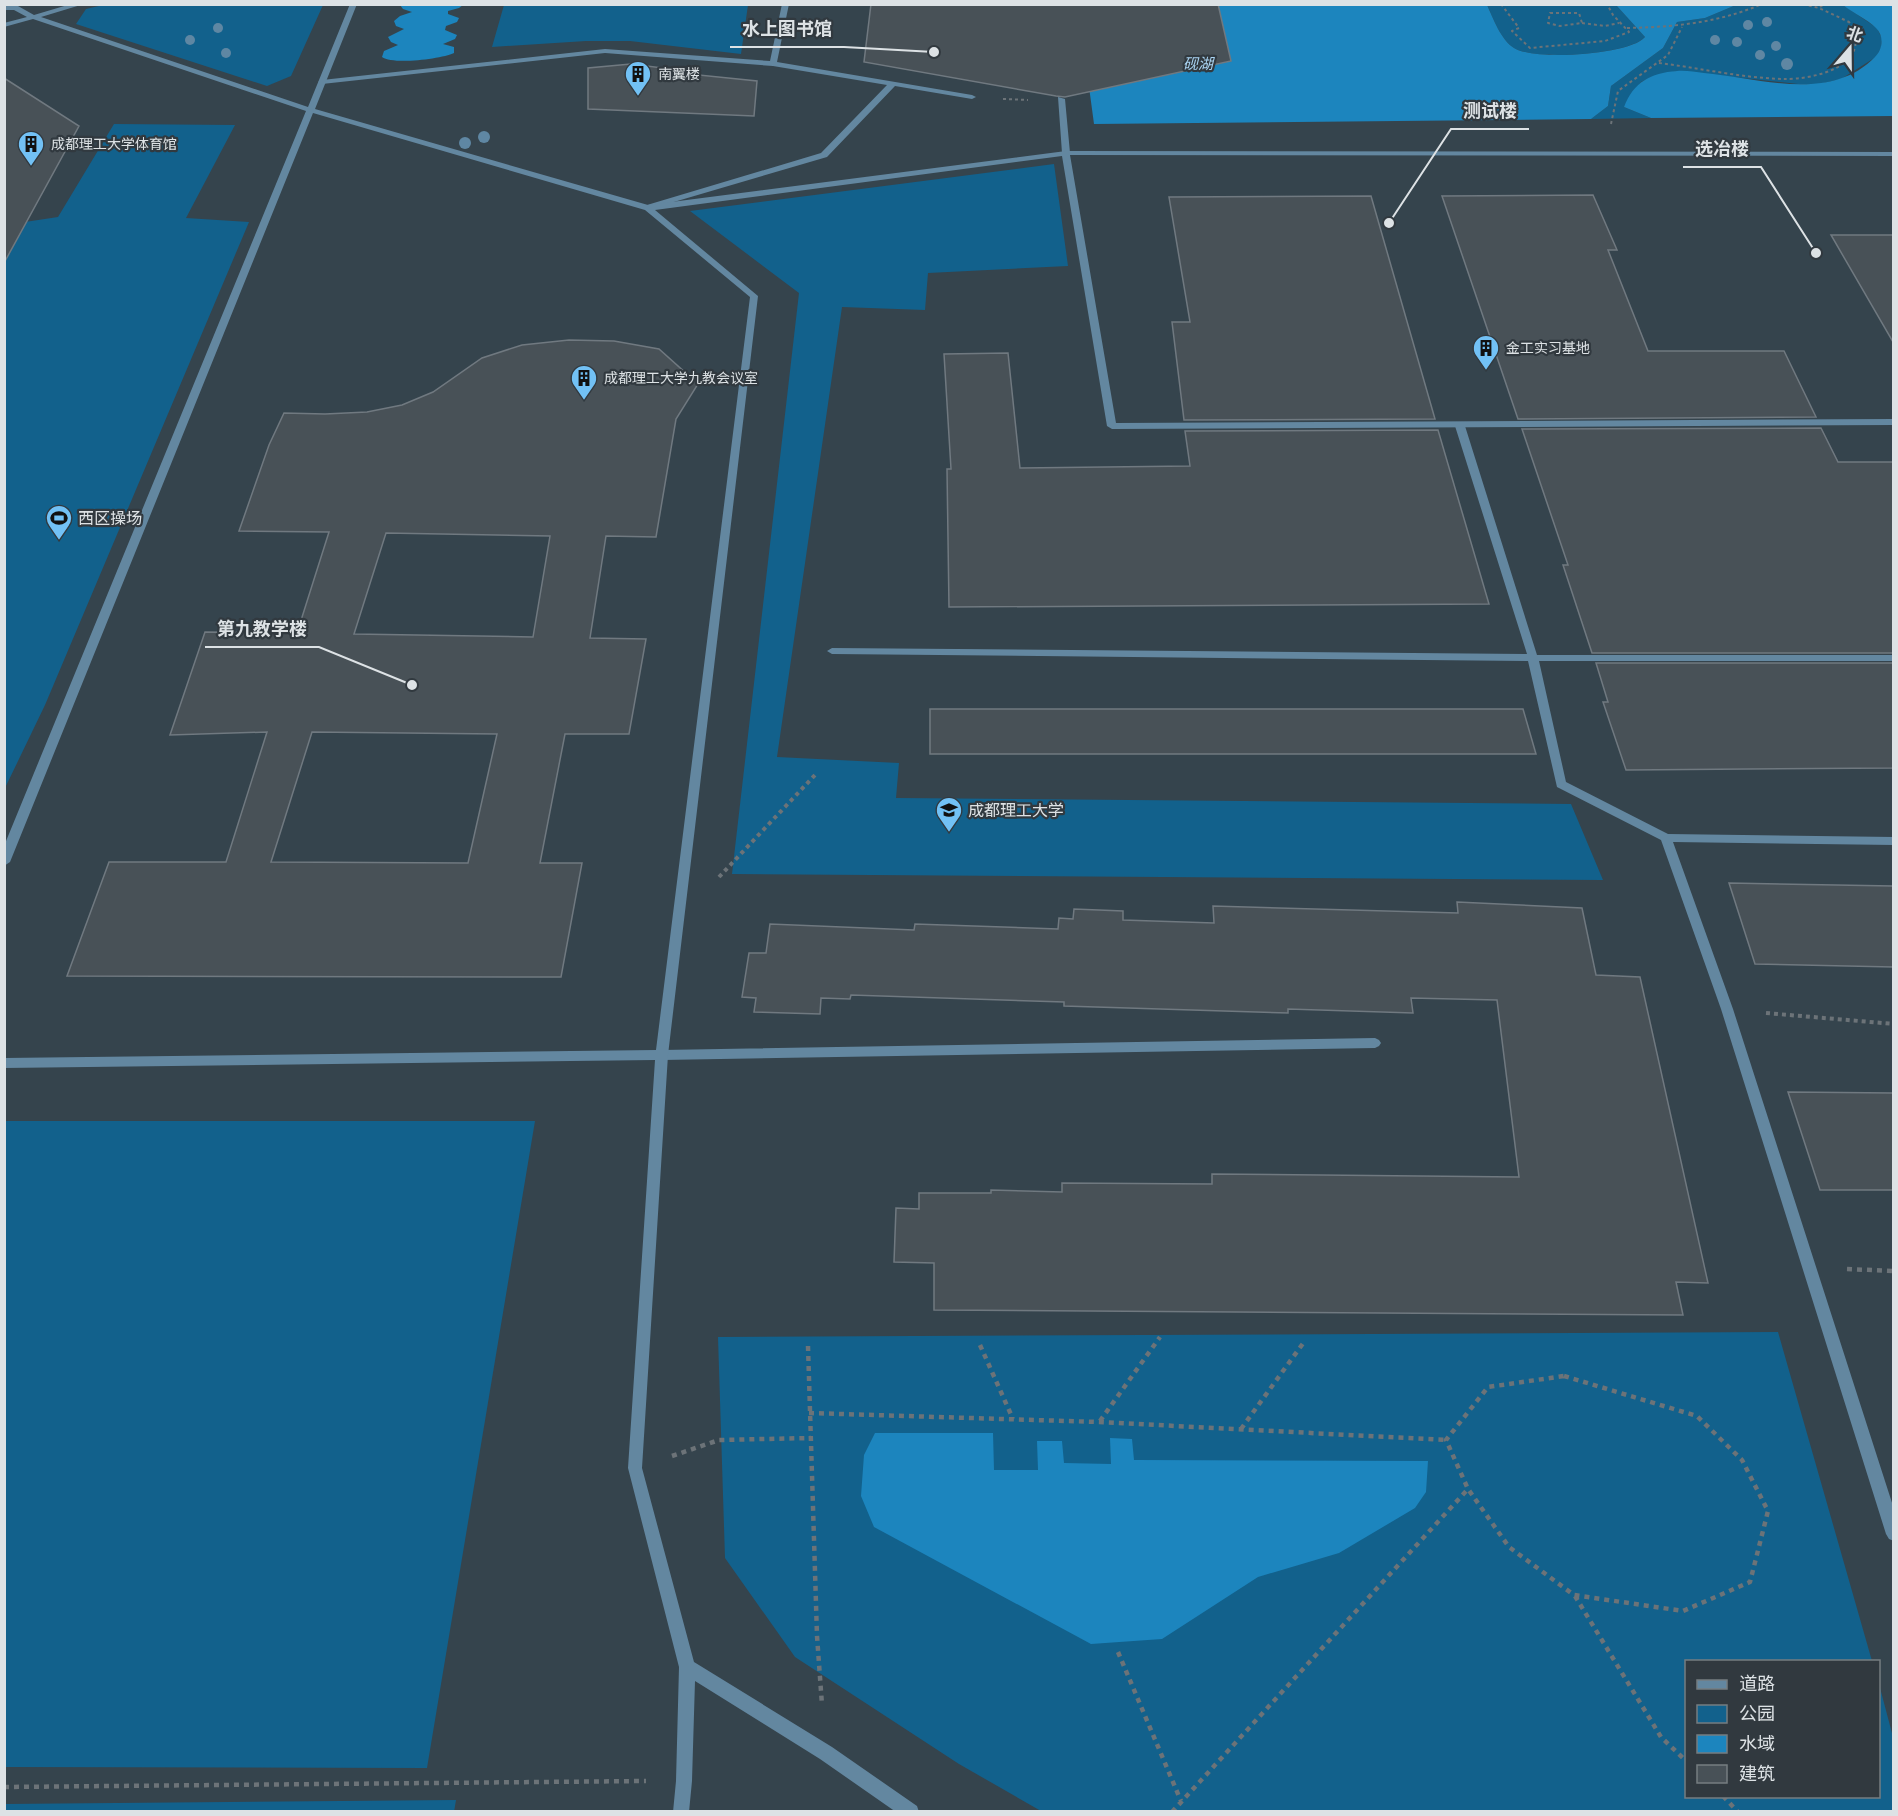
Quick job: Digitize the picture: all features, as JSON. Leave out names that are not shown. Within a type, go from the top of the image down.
[{"type":"street","points":[[4,26],[81,4]]},
{"type":"street","points":[[4,862],[354,4]]},
{"type":"street","points":[[773,64],[786,4]]},
{"type":"street","points":[[4,8],[15,8],[33,17],[310,110],[648,208],[754,296],[662,1055],[634,1468],[687,1666],[681,1812]]},
{"type":"street","points":[[321,82],[605,51],[773,64],[972,97]]},
{"type":"street","points":[[648,208],[824,155],[893,84]]},
{"type":"street","points":[[1061,100],[1066,153],[1112,426],[1893,422]]},
{"type":"street","points":[[648,208],[1066,153],[1893,154]]},
{"type":"street","points":[[1460,426],[1533,658],[1561,784],[1666,838],[1893,841]]},
{"type":"street","points":[[832,651],[1533,658],[1893,658]]},
{"type":"street","points":[[1666,838],[1726,1009],[1893,1534]]},
{"type":"street","points":[[4,1063],[1375,1043]]},
{"type":"street","points":[[687,1666],[826,1752],[911,1812]]},
{"type":"path","points":[[1501,4],[1519,28],[1512,31],[1530,48],[1605,41],[1629,32],[1627,28]]},
{"type":"path","points":[[1607,4],[1620,23],[1627,28],[1682,27],[1732,17],[1762,4]]},
{"type":"path","points":[[1659,63],[1783,79],[1822,74],[1850,58],[1856,50],[1856,37],[1849,22],[1819,8],[1803,4]]},
{"type":"path","points":[[1819,8],[1824,4]]},
{"type":"path","points":[[1582,23],[1579,14],[1569,12],[1550,14],[1548,23],[1560,26],[1582,23],[1605,26],[1620,23]]},
{"type":"path","points":[[1607,154],[1609,129],[1618,91],[1668,55],[1682,27]]},
{"type":"path","points":[[972,97],[1061,100]]},
{"type":"path","points":[[680,920],[815,775]]},
{"type":"path","points":[[1726,1009],[1893,1024]]},
{"type":"path","points":[[1099,1422],[1160,1337]]},
{"type":"path","points":[[1241,1429],[1304,1342]]},
{"type":"path","points":[[808,1346],[818,1636],[826,1752]]},
{"type":"path","points":[[980,1346],[1013,1419]]},
{"type":"path","points":[[1446,1440],[1488,1388],[1564,1376],[1697,1416],[1742,1460],[1768,1510],[1750,1581],[1683,1611],[1574,1595]]},
{"type":"path","points":[[809,1413],[1099,1422],[1446,1440]]},
{"type":"path","points":[[634,1468],[719,1440],[811,1438]]},
{"type":"path","points":[[1446,1440],[1468,1489],[1509,1547],[1574,1595],[1662,1737],[1685,1760]]},
{"type":"path","points":[[1172,1812],[1468,1489]]},
{"type":"path","points":[[1118,1652],[1181,1801]]},
{"type":"path","points":[[4,1787],[684,1781]]},
{"type":"path","points":[[1724,1798],[1738,1812]]},
{"type":"shaded area","name":"成都理工大学","points":[[5,5],[1893,5],[1893,1811],[5,1812]]},
{"type":"green space","points":[[504,4],[748,5],[741,54],[630,41],[586,41],[492,47]]},
{"type":"green space","points":[[103,5],[323,5],[291,76],[267,86],[76,24],[86,9]]},
{"type":"green space","points":[[1487,5],[1616,5],[1645,37],[1636,43],[1602,52],[1560,55],[1525,52],[1514,48],[1505,40]]},
{"type":"green space","points":[[1736,5],[1843,5],[1877,28],[1882,39],[1881,48],[1876,57],[1841,79],[1819,84],[1798,84],[1677,71],[1651,77],[1641,82],[1624,107],[1651,118],[1591,119],[1608,106],[1611,86],[1663,48],[1677,22],[1705,18]]},
{"type":"green space","name":"西区操场","points":[[114,124],[235,125],[186,218],[249,222],[45,705],[5,788],[5,225],[58,217]]},
{"type":"green space","points":[[1054,164],[1068,266],[928,273],[925,310],[842,307],[777,757],[899,763],[896,798],[1571,804],[1603,880],[732,874],[799,293],[690,211]]},
{"type":"green space","points":[[5,1121],[535,1121],[427,1768],[5,1767]]},
{"type":"green space","points":[[1778,1332],[1872,1660],[1685,1660],[1685,1798],[1880,1798],[1880,1688],[1893,1737],[1893,1811],[1041,1811],[959,1764],[795,1657],[725,1558],[718,1337]]},
{"type":"green space","points":[[456,1800],[454,1812],[4,1811],[5,1804]]},
{"type":"water","points":[[400,5],[463,5],[448,11],[448,14],[459,18],[457,22],[446,26],[445,30],[457,35],[455,39],[443,44],[454,47],[454,53],[417,60],[396,61],[382,57],[384,51],[398,45],[391,42],[388,37],[404,29],[396,26],[394,21],[412,12],[403,9]]},
{"type":"water","name":"砚湖","points":[[1078,5],[1487,5],[1501,34],[1514,48],[1525,52],[1560,55],[1602,52],[1621,48],[1645,37],[1616,5],[1736,5],[1705,18],[1677,22],[1663,48],[1611,86],[1608,106],[1591,119],[1094,124]]},
{"type":"water","points":[[1843,5],[1893,5],[1893,116],[1651,118],[1624,107],[1633,91],[1644,80],[1667,72],[1690,71],[1771,82],[1816,84],[1837,80],[1857,71],[1878,54],[1881,39],[1879,31]]},
{"type":"water","points":[[875,1433],[993,1433],[994,1470],[1038,1470],[1037,1441],[1062,1441],[1064,1463],[1111,1464],[1110,1438],[1132,1439],[1134,1460],[1428,1461],[1426,1492],[1415,1508],[1339,1553],[1258,1577],[1162,1639],[1091,1644],[874,1527],[861,1496],[864,1455]]},
{"type":"building","points":[[871,4],[1218,4],[1231,61],[1065,97],[1056,96],[864,62]]},
{"type":"building","points":[[631,64],[671,69],[669,72],[757,81],[754,116],[588,109],[588,68]]},
{"type":"building","name":"成都理工大学体育馆","points":[[4,78],[79,126],[4,263]]},
{"type":"building","points":[[1593,195],[1617,250],[1608,250],[1648,351],[1784,351],[1816,417],[1518,419],[1442,196]]},
{"type":"building","points":[[1371,196],[1435,419],[1184,420],[1172,322],[1190,322],[1169,197]]},
{"type":"building","points":[[1831,235],[1893,235],[1893,342]]},
{"type":"building","points":[[569,340],[614,341],[659,349],[698,384],[676,419],[656,537],[606,536],[590,638],[646,639],[629,734],[565,734],[540,863],[582,863],[561,977],[67,976],[109,862],[226,862],[267,732],[170,735],[205,632],[297,633],[329,532],[239,531],[269,445],[284,413],[367,412],[402,405],[433,392],[482,358],[522,345]],"holes":[[[386,533],[550,536],[533,637],[354,634]],[[312,732],[497,734],[468,863],[271,862]]]},
{"type":"building","points":[[1008,353],[1020,468],[1190,466],[1185,431],[1438,430],[1489,604],[949,607],[947,469],[951,469],[944,354]]},
{"type":"building","points":[[1821,428],[1838,462],[1893,462],[1893,653],[1592,653],[1563,565],[1568,565],[1522,429]]},
{"type":"building","points":[[1596,663],[1893,663],[1893,768],[1626,770],[1603,702],[1608,702]]},
{"type":"building","points":[[930,709],[1523,709],[1536,754],[930,754]]},
{"type":"building","points":[[1729,883],[1893,886],[1893,967],[1755,964]]},
{"type":"building","points":[[1457,902],[1582,908],[1596,975],[1640,977],[1708,1283],[1676,1282],[1683,1315],[934,1310],[934,1263],[894,1262],[896,1208],[919,1209],[919,1193],[991,1193],[991,1190],[1062,1192],[1062,1183],[1212,1184],[1212,1174],[1519,1177],[1497,1000],[1411,998],[1413,1013],[1288,1009],[1288,1013],[1064,1006],[1064,1002],[851,995],[850,999],[821,998],[820,1014],[754,1012],[756,998],[742,997],[749,953],[766,953],[770,924],[914,930],[915,924],[1058,929],[1059,918],[1073,919],[1074,909],[1123,911],[1123,920],[1214,923],[1213,906],[1458,913]]},
{"type":"building","points":[[1788,1092],[1893,1093],[1893,1190],[1820,1190]]},
{"type":"place","name":"水上图书馆","points":[[934,52]]},
{"type":"place","name":"南翼楼","points":[[638,97]]},
{"type":"place","name":"成都理工大学体育馆","points":[[31,167]]},
{"type":"place","name":"测试楼","points":[[1389,223]]},
{"type":"place","name":"选冶楼","points":[[1816,253]]},
{"type":"place","name":"金工实习基地","points":[[1486,371]]},
{"type":"place","name":"成都理工大学九教会议室","points":[[584,401]]},
{"type":"place","name":"西区操场","points":[[59,541]]},
{"type":"place","name":"第九教学楼","points":[[412,685]]},
{"type":"place","name":"成都理工大学","points":[[949,833]]}]
